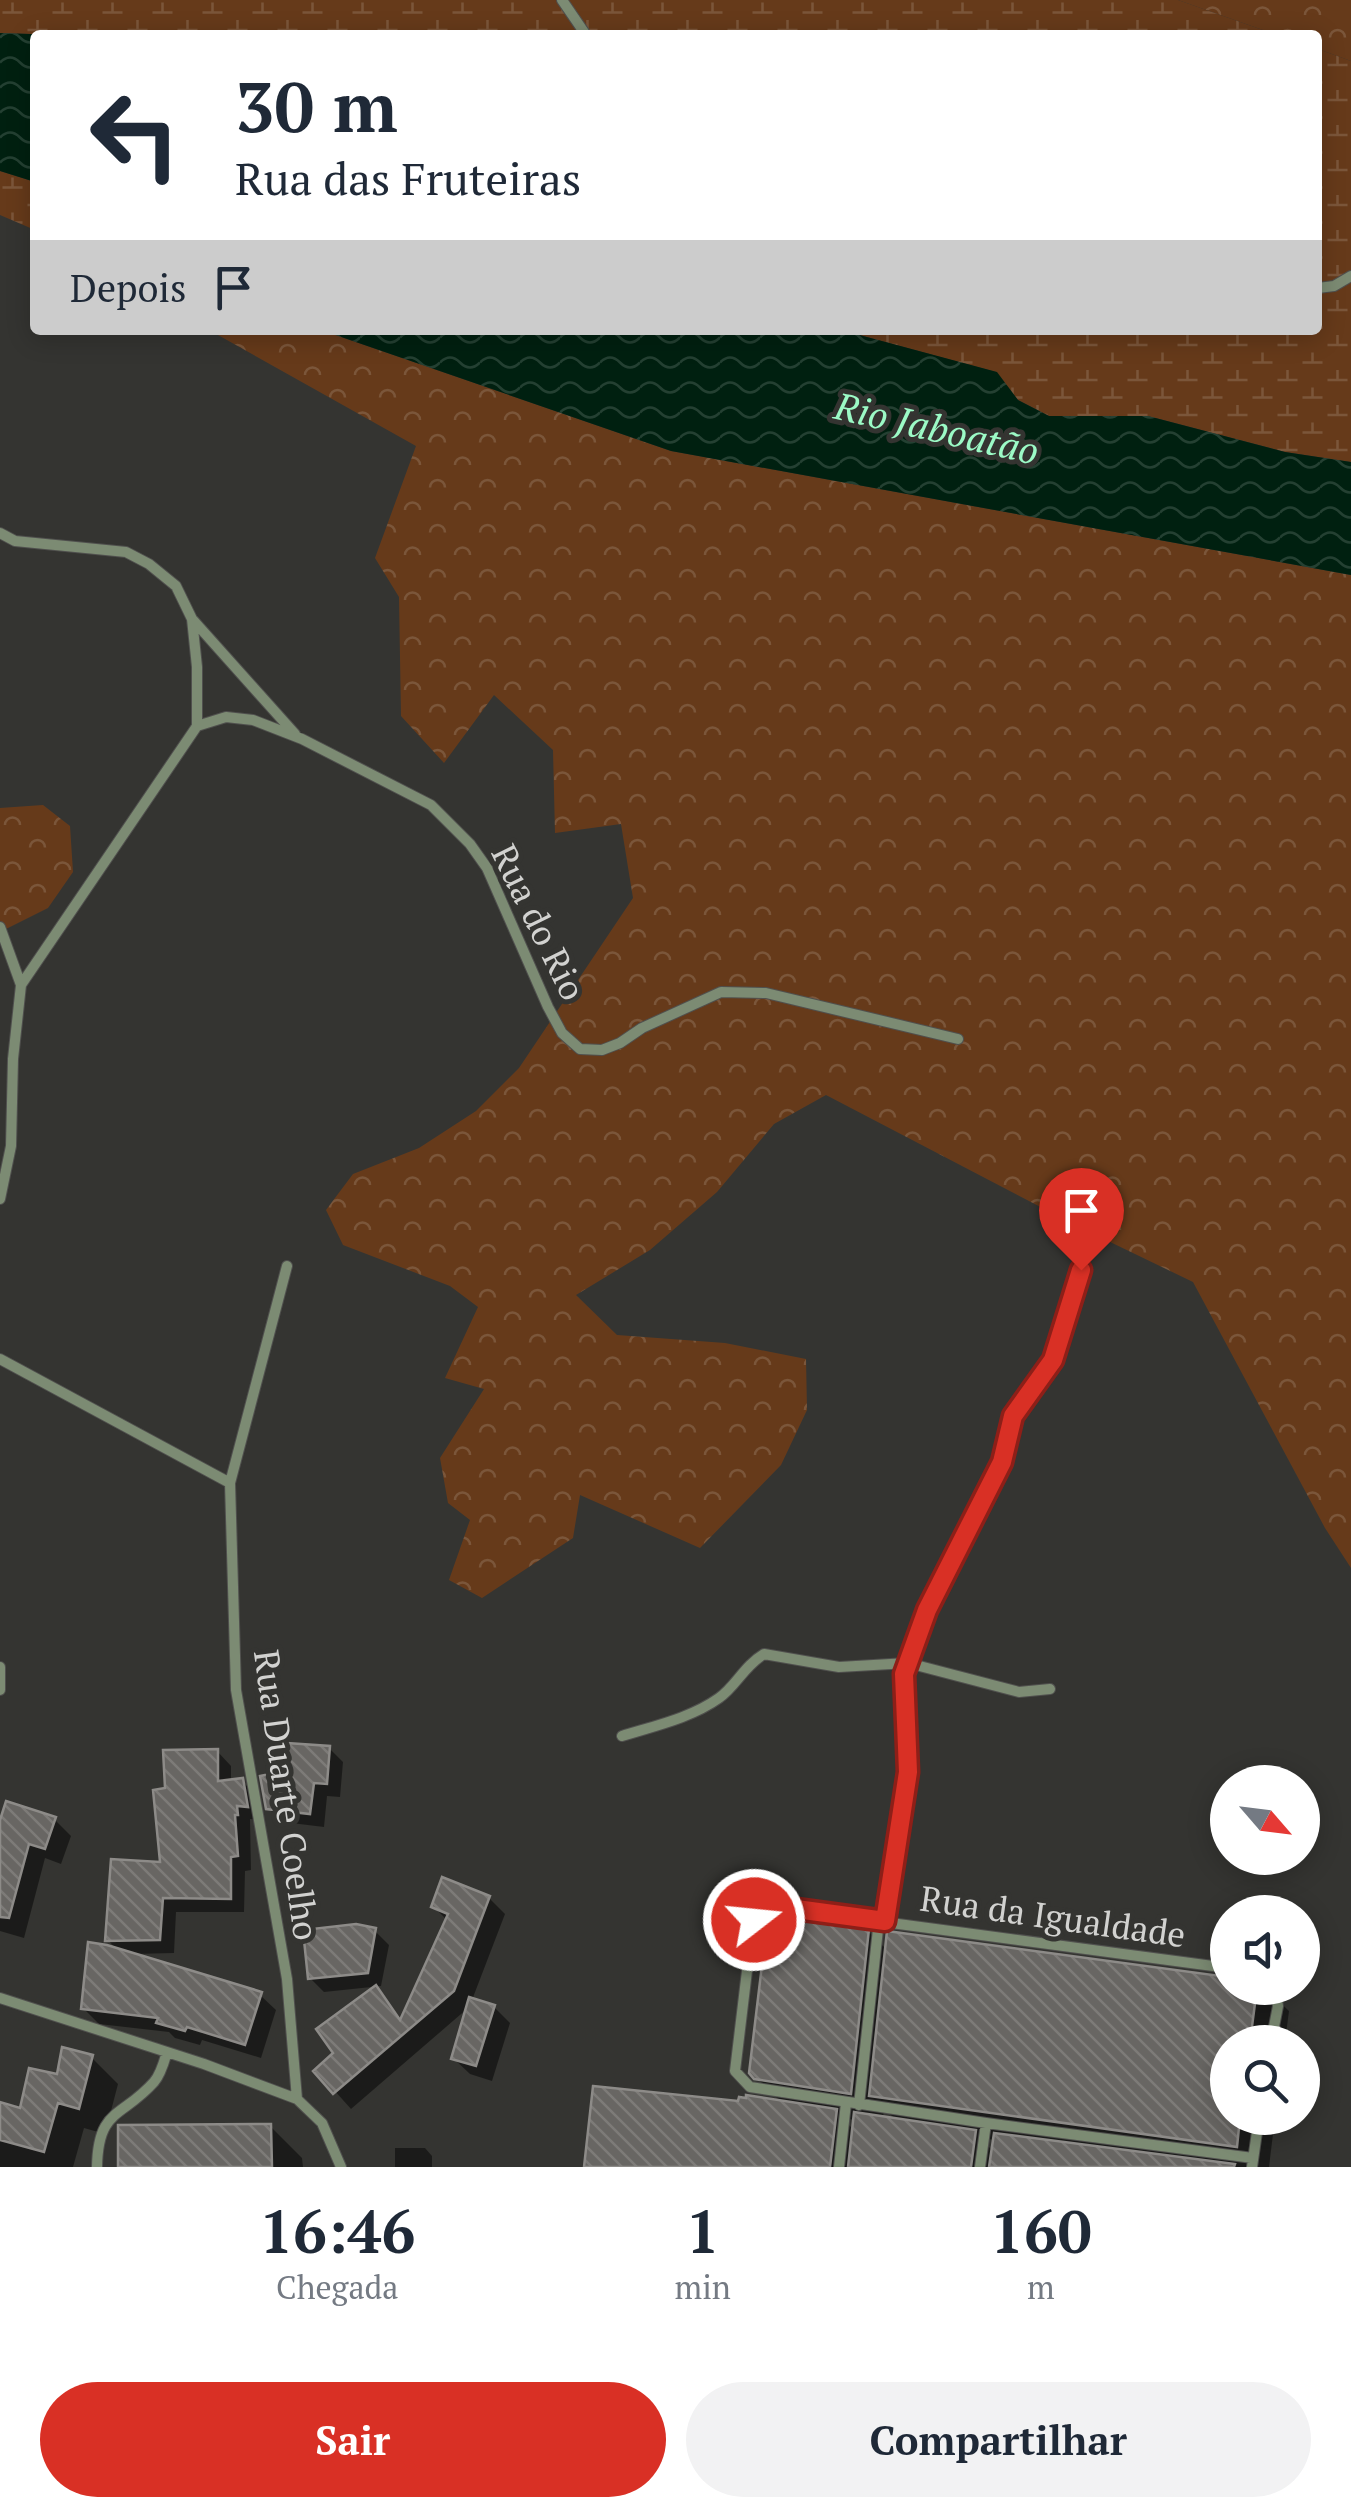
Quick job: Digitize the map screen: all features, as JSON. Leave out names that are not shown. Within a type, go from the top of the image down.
[{"type":"street","points":[[562,0],[583,30]]},
{"type":"street","points":[[1322,288],[1334,286],[1351,276]]},
{"type":"street","points":[[0,533],[15,541],[126,552],[149,564],[176,586],[192,619],[296,736]]},
{"type":"street","points":[[21,985],[197,726],[192,619]]},
{"type":"street","name":"Rua do Rio","points":[[197,726],[226,717],[253,720],[296,736],[431,805],[470,844],[487,868],[548,1007],[562,1033],[580,1049],[602,1050],[620,1044],[642,1028],[722,992],[766,993],[958,1039]]},
{"type":"street","points":[[0,927],[21,985],[13,1059],[11,1146],[0,1198]]},
{"type":"street","name":"Rua Duarte Coelho","points":[[286,1266],[230,1483],[236,1690],[288,1979],[297,2098]]},
{"type":"street","points":[[859,2105],[882,1920],[908,1772],[904,1674],[927,1610],[1002,1462],[1013,1416],[1053,1360],[1081,1270]]},
{"type":"street","points":[[0,1359],[230,1483]]},
{"type":"street","points":[[622,1736],[679,1719],[722,1697],[747,1664],[764,1654],[839,1667],[908,1663],[1019,1692],[1050,1689]]},
{"type":"street","points":[[0,1666],[0,1690]]},
{"type":"street","name":"Rua da Igualdade","points":[[846,2103],[750,2087],[734,2071],[757,1912],[764,1906],[1210,1966]]},
{"type":"street","points":[[0,1998],[297,2098],[322,2123],[341,2167]]},
{"type":"street","points":[[97,2167],[98,2143],[107,2122],[156,2081],[168,2052]]},
{"type":"street","points":[[839,2167],[846,2103],[1252,2162],[1257,2135]]},
{"type":"street","points":[[980,2167],[986,2123]]},
{"type":"green space","points":[[0,0],[1178,0],[1263,30],[30,30],[30,34],[0,33]]},
{"type":"green space","points":[[1178,0],[1351,0],[1351,61],[1322,50],[1322,30],[1263,30]]},
{"type":"green space","points":[[1322,50],[1351,61],[1351,462],[1285,452],[1148,416],[1049,416],[1018,400],[996,372],[859,335],[1322,335]]},
{"type":"green space","points":[[0,171],[30,180],[30,228],[0,215]]},
{"type":"green space","points":[[218,335],[335,335],[671,451],[1351,575],[1351,1568],[1325,1528],[1193,1282],[826,1095],[774,1124],[717,1192],[650,1250],[576,1295],[617,1335],[725,1343],[806,1359],[807,1410],[781,1465],[700,1548],[580,1495],[573,1538],[482,1598],[449,1580],[470,1520],[448,1503],[440,1458],[484,1389],[445,1378],[478,1307],[450,1286],[343,1245],[326,1210],[353,1174],[419,1148],[476,1111],[519,1068],[633,898],[621,824],[555,833],[553,750],[494,695],[444,763],[401,716],[399,597],[375,558],[416,446]]},
{"type":"green space","points":[[43,805],[70,826],[73,872],[48,908],[0,932],[0,808]]},
{"type":"water","points":[[0,33],[30,34],[30,180],[0,171]]},
{"type":"water","name":"Rio Jaboatão","points":[[335,335],[860,335],[997,372],[1018,400],[1049,416],[1148,416],[1285,452],[1351,462],[1351,575],[671,451]]},
{"type":"building","points":[[272,1742],[330,1746],[327,1784],[314,1783],[310,1814],[266,1809],[260,1776],[270,1774]]},
{"type":"building","points":[[218,1749],[218,1781],[243,1778],[248,1807],[237,1806],[235,1815],[238,1856],[231,1857],[231,1899],[163,1898],[160,1940],[105,1941],[111,1859],[160,1862],[153,1790],[165,1788],[163,1750]]},
{"type":"building","points":[[6,1801],[56,1817],[45,1849],[29,1844],[9,1918],[0,1917],[0,1820]]},
{"type":"building","points":[[442,1877],[490,1896],[454,1991],[333,2094],[313,2071],[333,2053],[316,2029],[376,1985],[400,2020],[448,1914],[431,1907]]},
{"type":"building","points":[[768,1915],[869,1929],[851,2094],[754,2079],[749,2073]]},
{"type":"building","points":[[356,1924],[376,1928],[368,1973],[308,1979],[303,1930]]},
{"type":"building","points":[[887,1931],[1210,1975],[1210,2005],[1255,2005],[1252,2025],[1210,2025],[1210,2135],[1238,2135],[1237,2147],[869,2096]]},
{"type":"building","points":[[88,1942],[262,1992],[245,2045],[187,2027],[185,2031],[156,2023],[158,2018],[81,2009]]},
{"type":"building","points":[[469,1997],[495,2005],[476,2066],[451,2059]]},
{"type":"building","points":[[62,2047],[93,2055],[79,2109],[58,2103],[44,2152],[0,2140],[0,2102],[20,2108],[29,2068],[57,2074]]},
{"type":"building","points":[[593,2086],[738,2101],[746,2095],[837,2109],[830,2167],[584,2167]]},
{"type":"building","points":[[854,2112],[976,2130],[971,2167],[848,2167]]},
{"type":"building","points":[[271,2124],[272,2167],[118,2167],[118,2125]]},
{"type":"building","points":[[994,2133],[1235,2164],[989,2167]]},
{"type":"route","points":[[754,1920],[764,1906],[774,1906],[885,1921],[908,1772],[904,1674],[927,1610],[1002,1462],[1013,1416],[1053,1360],[1081,1270]]}]
